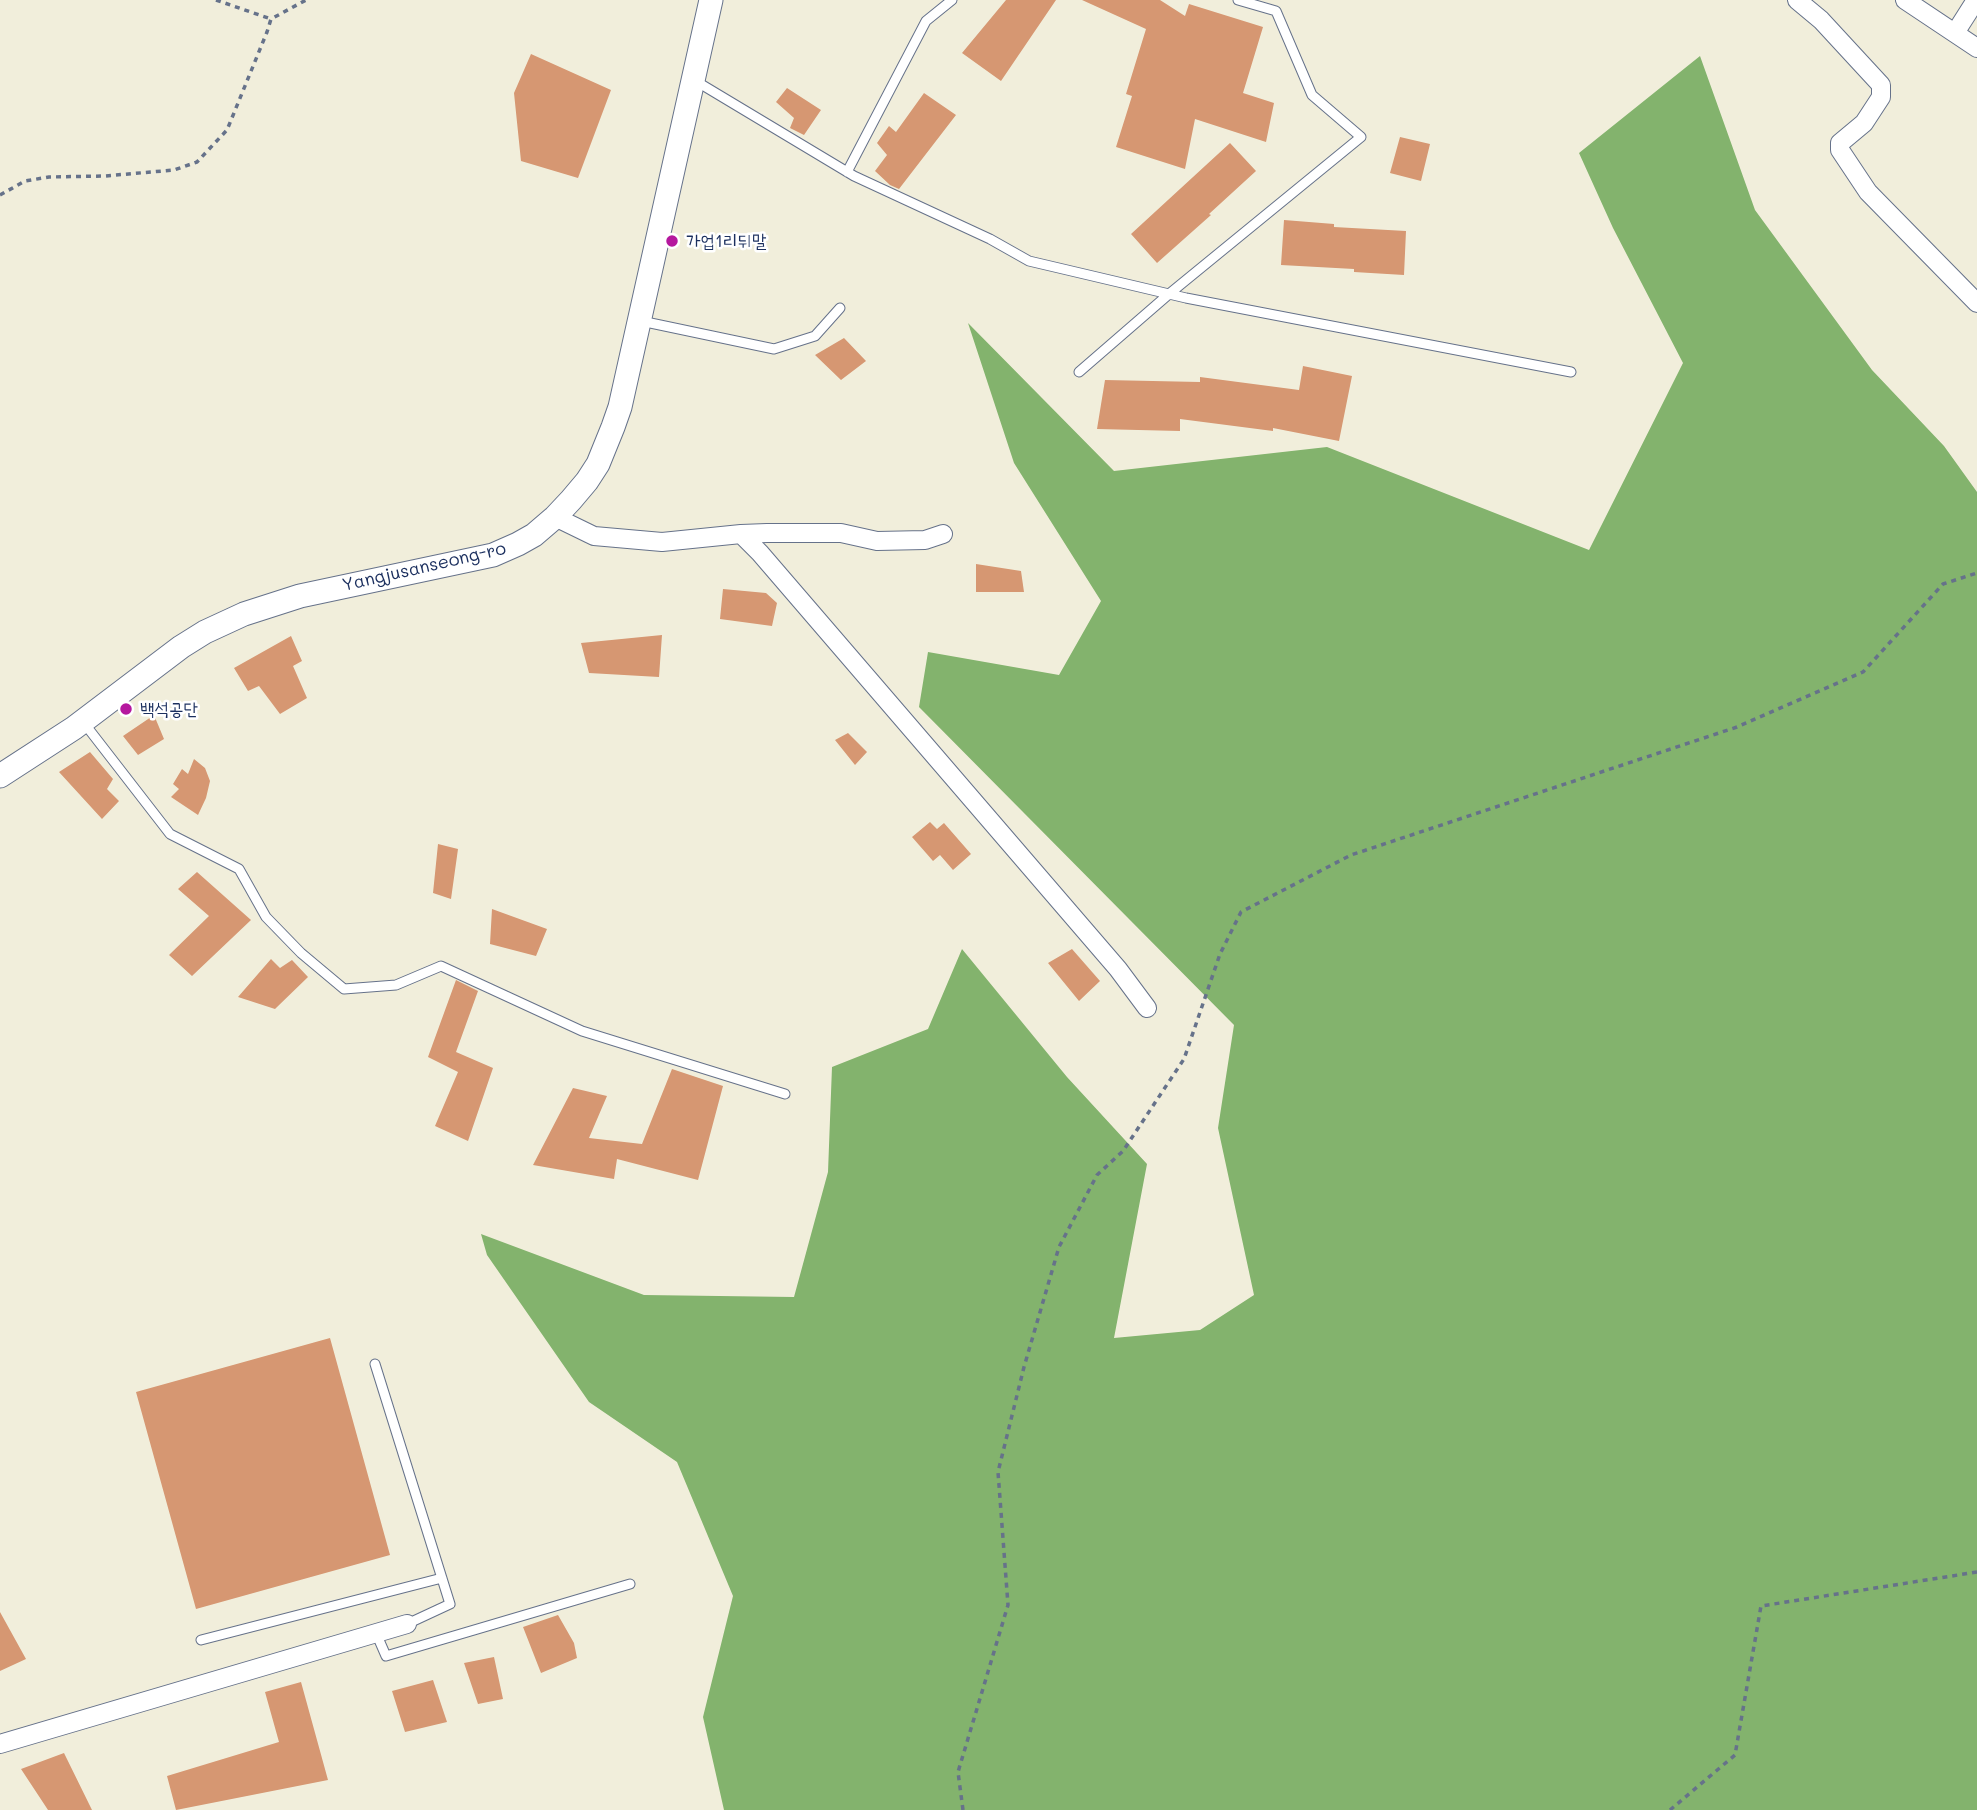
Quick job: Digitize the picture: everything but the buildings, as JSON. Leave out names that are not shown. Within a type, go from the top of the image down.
[{"type":"street","name":"Yangjusanseong-ro","points":[[0,776],[83,722],[181,646],[205,632],[244,614],[300,596],[494,555],[519,544],[555,517],[587,481],[598,464],[613,427],[711,0]]},
{"type":"street","points":[[1797,0],[1821,20],[1881,85],[1881,97],[1864,122],[1840,143],[1840,150],[1868,192],[1977,303]]},
{"type":"street","points":[[1905,0],[1977,48]]},
{"type":"street","points":[[1955,33],[1976,0]]},
{"type":"street","points":[[555,517],[594,536],[662,542],[741,534],[841,533],[877,541],[926,540],[943,534]]},
{"type":"street","points":[[741,534],[1118,969],[1147,1008]]},
{"type":"street","points":[[0,1744],[407,1624]]},
{"type":"lane","points":[[847,172],[926,21],[953,0]]},
{"type":"lane","points":[[1079,372],[1169,294],[1361,137],[1312,95],[1276,11],[1238,0]]},
{"type":"lane","points":[[693,79],[847,172],[990,239],[1029,261],[1169,294],[1572,372]]},
{"type":"lane","points":[[639,321],[774,349],[814,337],[840,308]]},
{"type":"lane","points":[[83,722],[170,834],[239,869],[266,917],[344,989],[396,985],[441,966],[582,1031],[785,1094]]},
{"type":"lane","points":[[375,1364],[450,1604],[407,1624]]},
{"type":"lane","points":[[201,1640],[442,1577]]},
{"type":"lane","points":[[376,1633],[386,1656],[630,1584]]},
{"type":"path","points":[[216,0],[271,19]]},
{"type":"path","points":[[0,195],[24,181],[49,177],[106,176],[174,170],[197,162],[227,130],[271,19],[306,0]]},
{"type":"path","points":[[963,1810],[958,1772],[1008,1605],[998,1472],[1024,1367],[1059,1247],[1097,1175],[1123,1151],[1184,1059],[1220,954],[1241,912],[1351,855],[1737,727],[1863,672],[1943,584],[1977,573]]},
{"type":"path","points":[[1670,1810],[1735,1755],[1761,1606],[1977,1572]]},
{"type":"green space","points":[[1700,56],[1755,210],[1872,370],[1944,446],[1977,492],[1977,1810],[724,1810],[703,1717],[733,1596],[677,1462],[589,1402],[487,1255],[481,1234],[644,1295],[794,1297],[828,1172],[832,1067],[928,1029],[962,949],[1067,1077],[1147,1164],[1114,1338],[1200,1330],[1254,1295],[1218,1128],[1234,1025],[919,707],[928,652],[1059,675],[1101,601],[1014,463],[968,323],[1114,471],[1327,447],[1589,550],[1683,363],[1613,228],[1579,153]]},
{"type":"place","name":"가업1리뒤말","points":[[672,241]]},
{"type":"place","name":"백석공단","points":[[126,709]]}]
